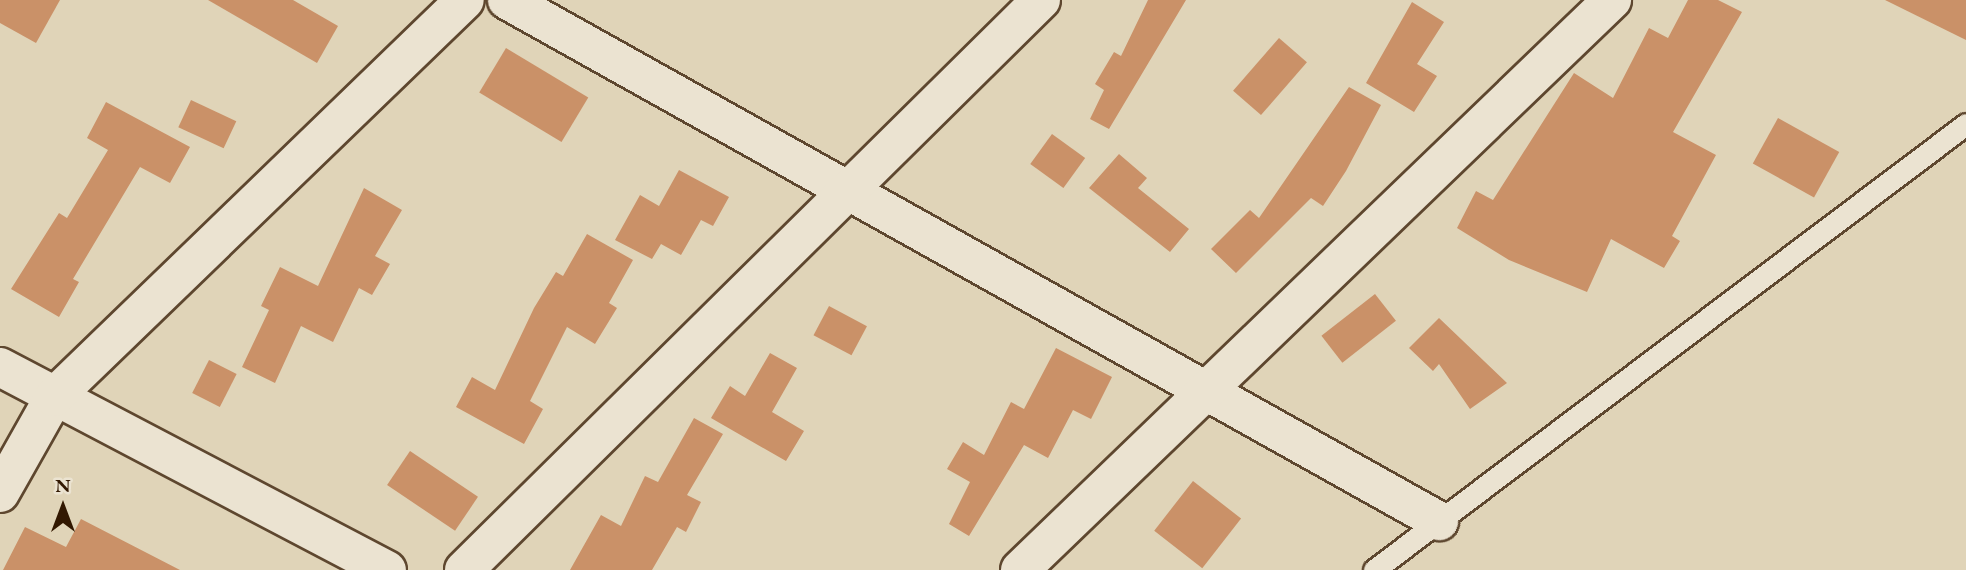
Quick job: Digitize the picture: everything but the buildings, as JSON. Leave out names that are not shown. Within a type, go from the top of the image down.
[{"type":"street","points":[[0,493],[54,397],[465,0]]},
{"type":"street","points":[[508,0],[846,192],[1439,521]]},
{"type":"street","points":[[464,570],[1041,0]]},
{"type":"street","points":[[1020,570],[1612,0]]},
{"type":"street","points":[[0,367],[387,570]]},
{"type":"lane","points":[[1374,570],[1966,124]]}]
